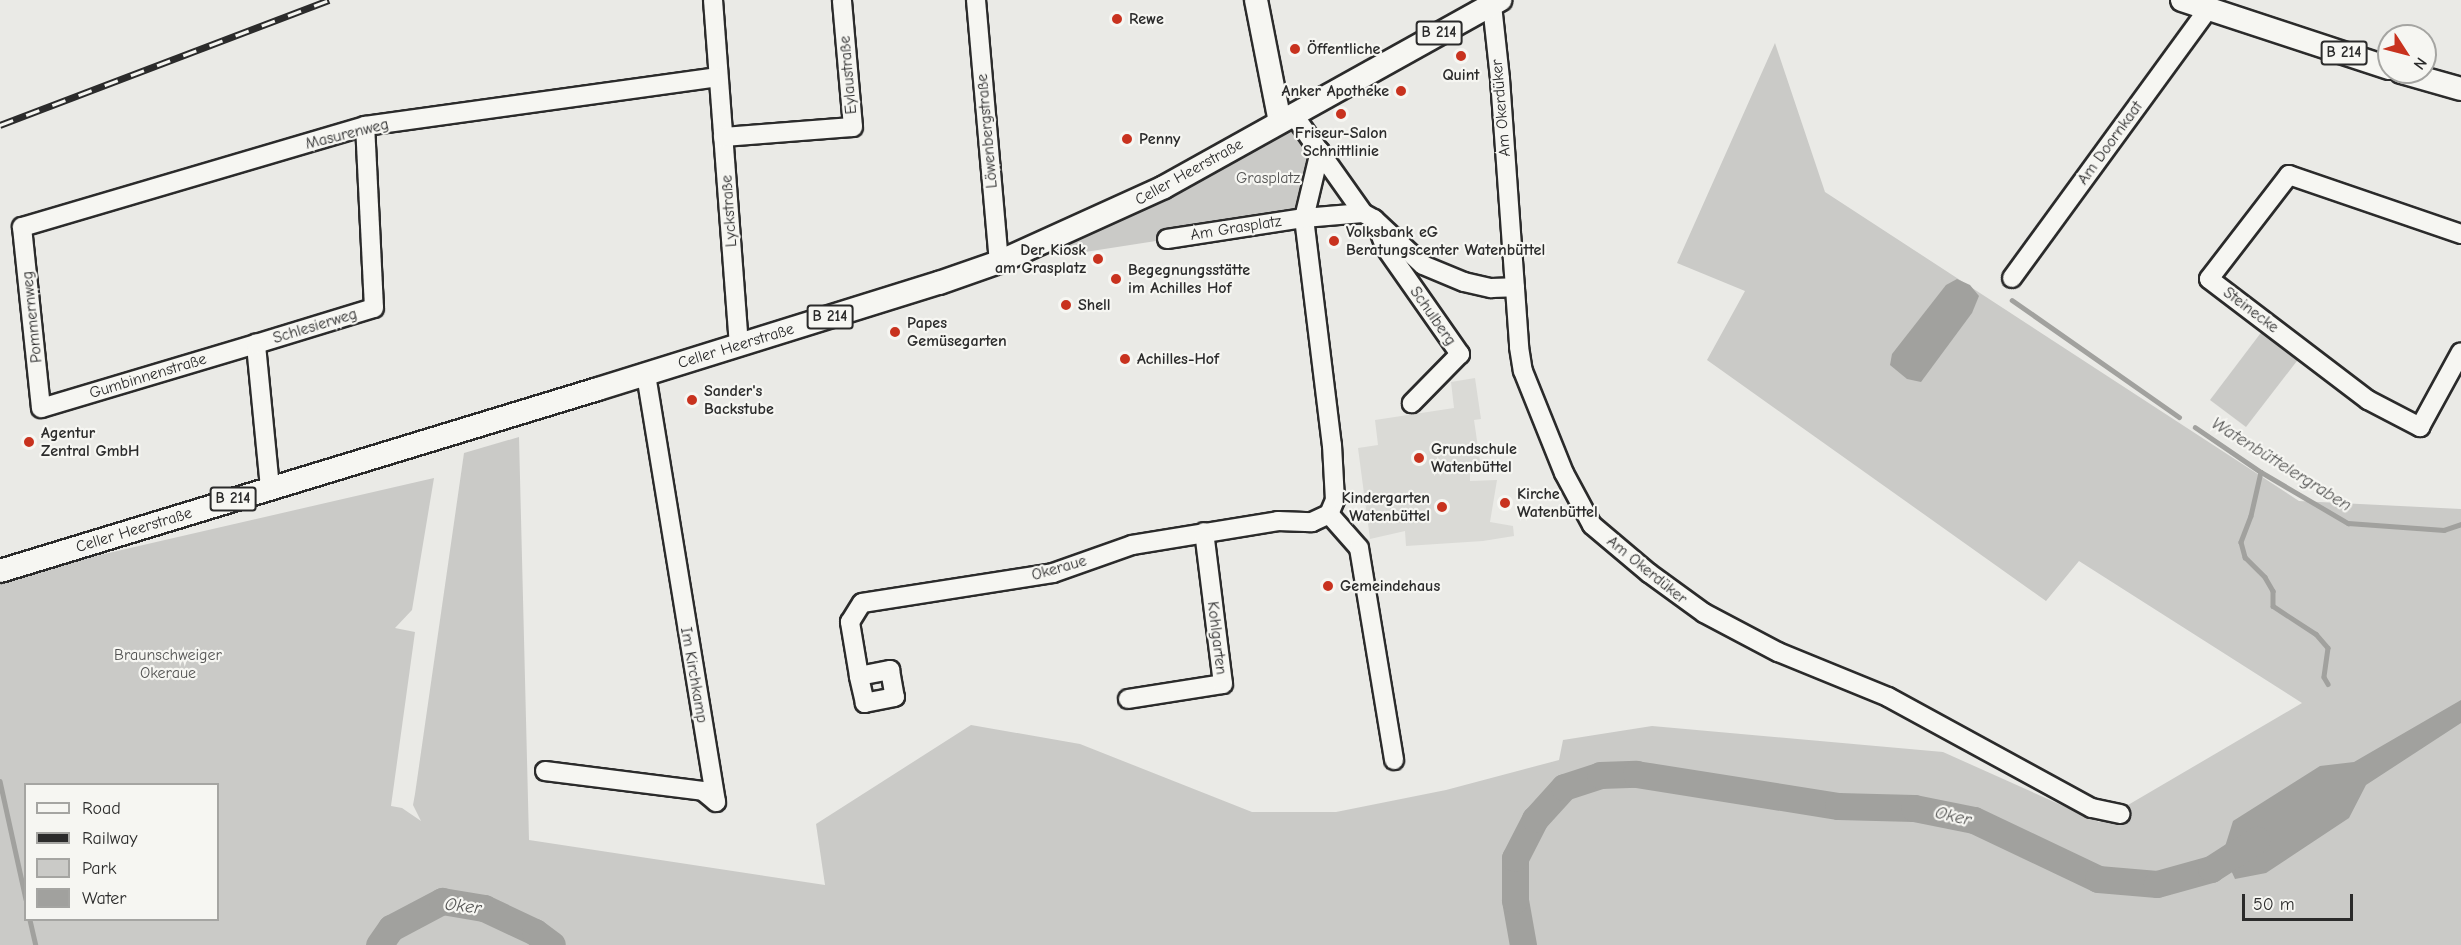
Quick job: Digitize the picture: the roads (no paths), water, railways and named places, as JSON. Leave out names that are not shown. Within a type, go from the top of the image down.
[{"type":"main road","points":[[1256,0],[1261,36],[1287,118]]},
{"type":"main road","name":"B 214","points":[[2182,0],[2377,64]]},
{"type":"main road","name":"Celler Heerstraße","points":[[0,570],[739,345],[999,262],[1141,199],[1496,2]]},
{"type":"main road","points":[[2437,82],[2461,89]]},
{"type":"street","points":[[713,0],[717,77]]},
{"type":"street","name":"Eylaustraße","points":[[723,137],[853,127],[842,0]]},
{"type":"street","name":"Löwenbergstraße","points":[[976,0],[999,262]]},
{"type":"street","name":"Am Okerdüker","points":[[1496,2],[1515,287],[1523,371],[1578,502],[1592,525],[1686,602],[1714,619],[1778,652],[1888,697],[2092,808],[2120,814]]},
{"type":"street","name":"Am Doornkaat","points":[[2012,278],[2208,9]]},
{"type":"street","name":"Masurenweg","points":[[22,227],[365,126],[717,77]]},
{"type":"street","name":"Lyckstraße","points":[[717,77],[739,345]]},
{"type":"street","points":[[1287,118],[1320,151],[1369,216]]},
{"type":"street","name":"Schlesierweg","points":[[270,488],[256,344],[374,308],[365,126]]},
{"type":"street","name":"Am Grasplatz","points":[[1304,218],[1320,151]]},
{"type":"street","name":"Steinecke","points":[[2461,234],[2289,175],[2209,279],[2368,400],[2420,427],[2461,352]]},
{"type":"street","name":"Schulberg","points":[[1369,216],[1423,265],[1444,276],[1491,288],[1515,287]]},
{"type":"street","name":"Schulberg","points":[[1369,216],[1385,247],[1460,354],[1412,403]]},
{"type":"street","name":"Am Grasplatz","points":[[1167,238],[1304,218],[1369,216]]},
{"type":"street","points":[[1304,218],[1332,445],[1335,500],[1329,514],[1359,548],[1394,760]]},
{"type":"street","name":"Pommernweg","points":[[22,227],[41,408]]},
{"type":"street","name":"Gumbinnenstraße","points":[[41,408],[256,344]]},
{"type":"street","name":"Im Kirchkamp","points":[[545,771],[703,791],[716,802],[646,373]]},
{"type":"street","name":"Okeraue","points":[[860,676],[850,622],[862,603],[1053,573],[1132,545],[1278,521],[1312,522],[1329,514]]},
{"type":"street","name":"Kohlgarten","points":[[1128,699],[1222,684],[1204,532]]},
{"type":"water","points":[[1957,279],[1970,285],[1979,296],[1972,313],[1921,382],[1907,379],[1890,365],[1892,354],[1946,285]]},
{"type":"water","points":[[2461,700],[2461,723],[2366,785],[2349,818],[2266,873],[2235,879],[2223,853],[2233,821],[2320,766],[2354,762]]},
{"type":"waterway","name":"Watenbüttelergraben","points":[[2012,300],[2179,417]]},
{"type":"waterway","name":"Watenbüttelergraben","points":[[2195,427],[2261,472],[2348,523],[2444,530],[2461,524]]},
{"type":"waterway","points":[[2261,472],[2251,516],[2241,542],[2245,557],[2265,577],[2273,591],[2273,606],[2316,634],[2328,648],[2324,677],[2328,684]]},
{"type":"waterway","name":"Oker","points":[[1523,945],[1515,900],[1515,858],[1535,819],[1564,787],[1600,775],[1636,774],[1838,806],[1914,808],[1974,820],[2098,879],[2157,884],[2211,869],[2256,840]]},
{"type":"waterway","points":[[0,781],[24,890]]},
{"type":"waterway","name":"Oker","points":[[379,945],[391,928],[442,901],[484,908],[535,932],[552,945]]},
{"type":"waterway","points":[[30,921],[36,945]]},
{"type":"railway","points":[[0,125],[329,0]]},
{"type":"place","name":"Rewe","points":[[1117,19]]},
{"type":"place","name":"Öffentliche","points":[[1295,49]]},
{"type":"place","name":"Quint","points":[[1461,56]]},
{"type":"place","name":"Anker Apotheke","points":[[1401,91]]},
{"type":"place","name":"Friseur-Salon Schnittlinie","points":[[1341,114]]},
{"type":"place","name":"Penny","points":[[1127,139]]},
{"type":"place","name":"Volksbank eG Beratungscenter Watenbüttel","points":[[1334,241]]},
{"type":"place","name":"Der Kiosk am Grasplatz","points":[[1098,259]]},
{"type":"place","name":"Begegnungsstätte im Achilles Hof","points":[[1116,279]]},
{"type":"place","name":"Shell","points":[[1066,305]]},
{"type":"place","name":"Papes Gemüsegarten","points":[[895,332]]},
{"type":"place","name":"Achilles-Hof","points":[[1125,359]]},
{"type":"place","name":"Sander's Backstube","points":[[692,400]]},
{"type":"place","name":"Agentur Zentral GmbH","points":[[29,442]]},
{"type":"place","name":"Grundschule Watenbüttel","points":[[1419,458]]},
{"type":"place","name":"Kirche Watenbüttel","points":[[1505,503]]},
{"type":"place","name":"Kindergarten Watenbüttel","points":[[1442,507]]},
{"type":"place","name":"Gemeindehaus","points":[[1328,586]]},
{"type":"park label","name":"Grasplatz","points":[[1268,178]]},
{"type":"park label","name":"Braunschweiger Okeraue","points":[[168,664]]}]
